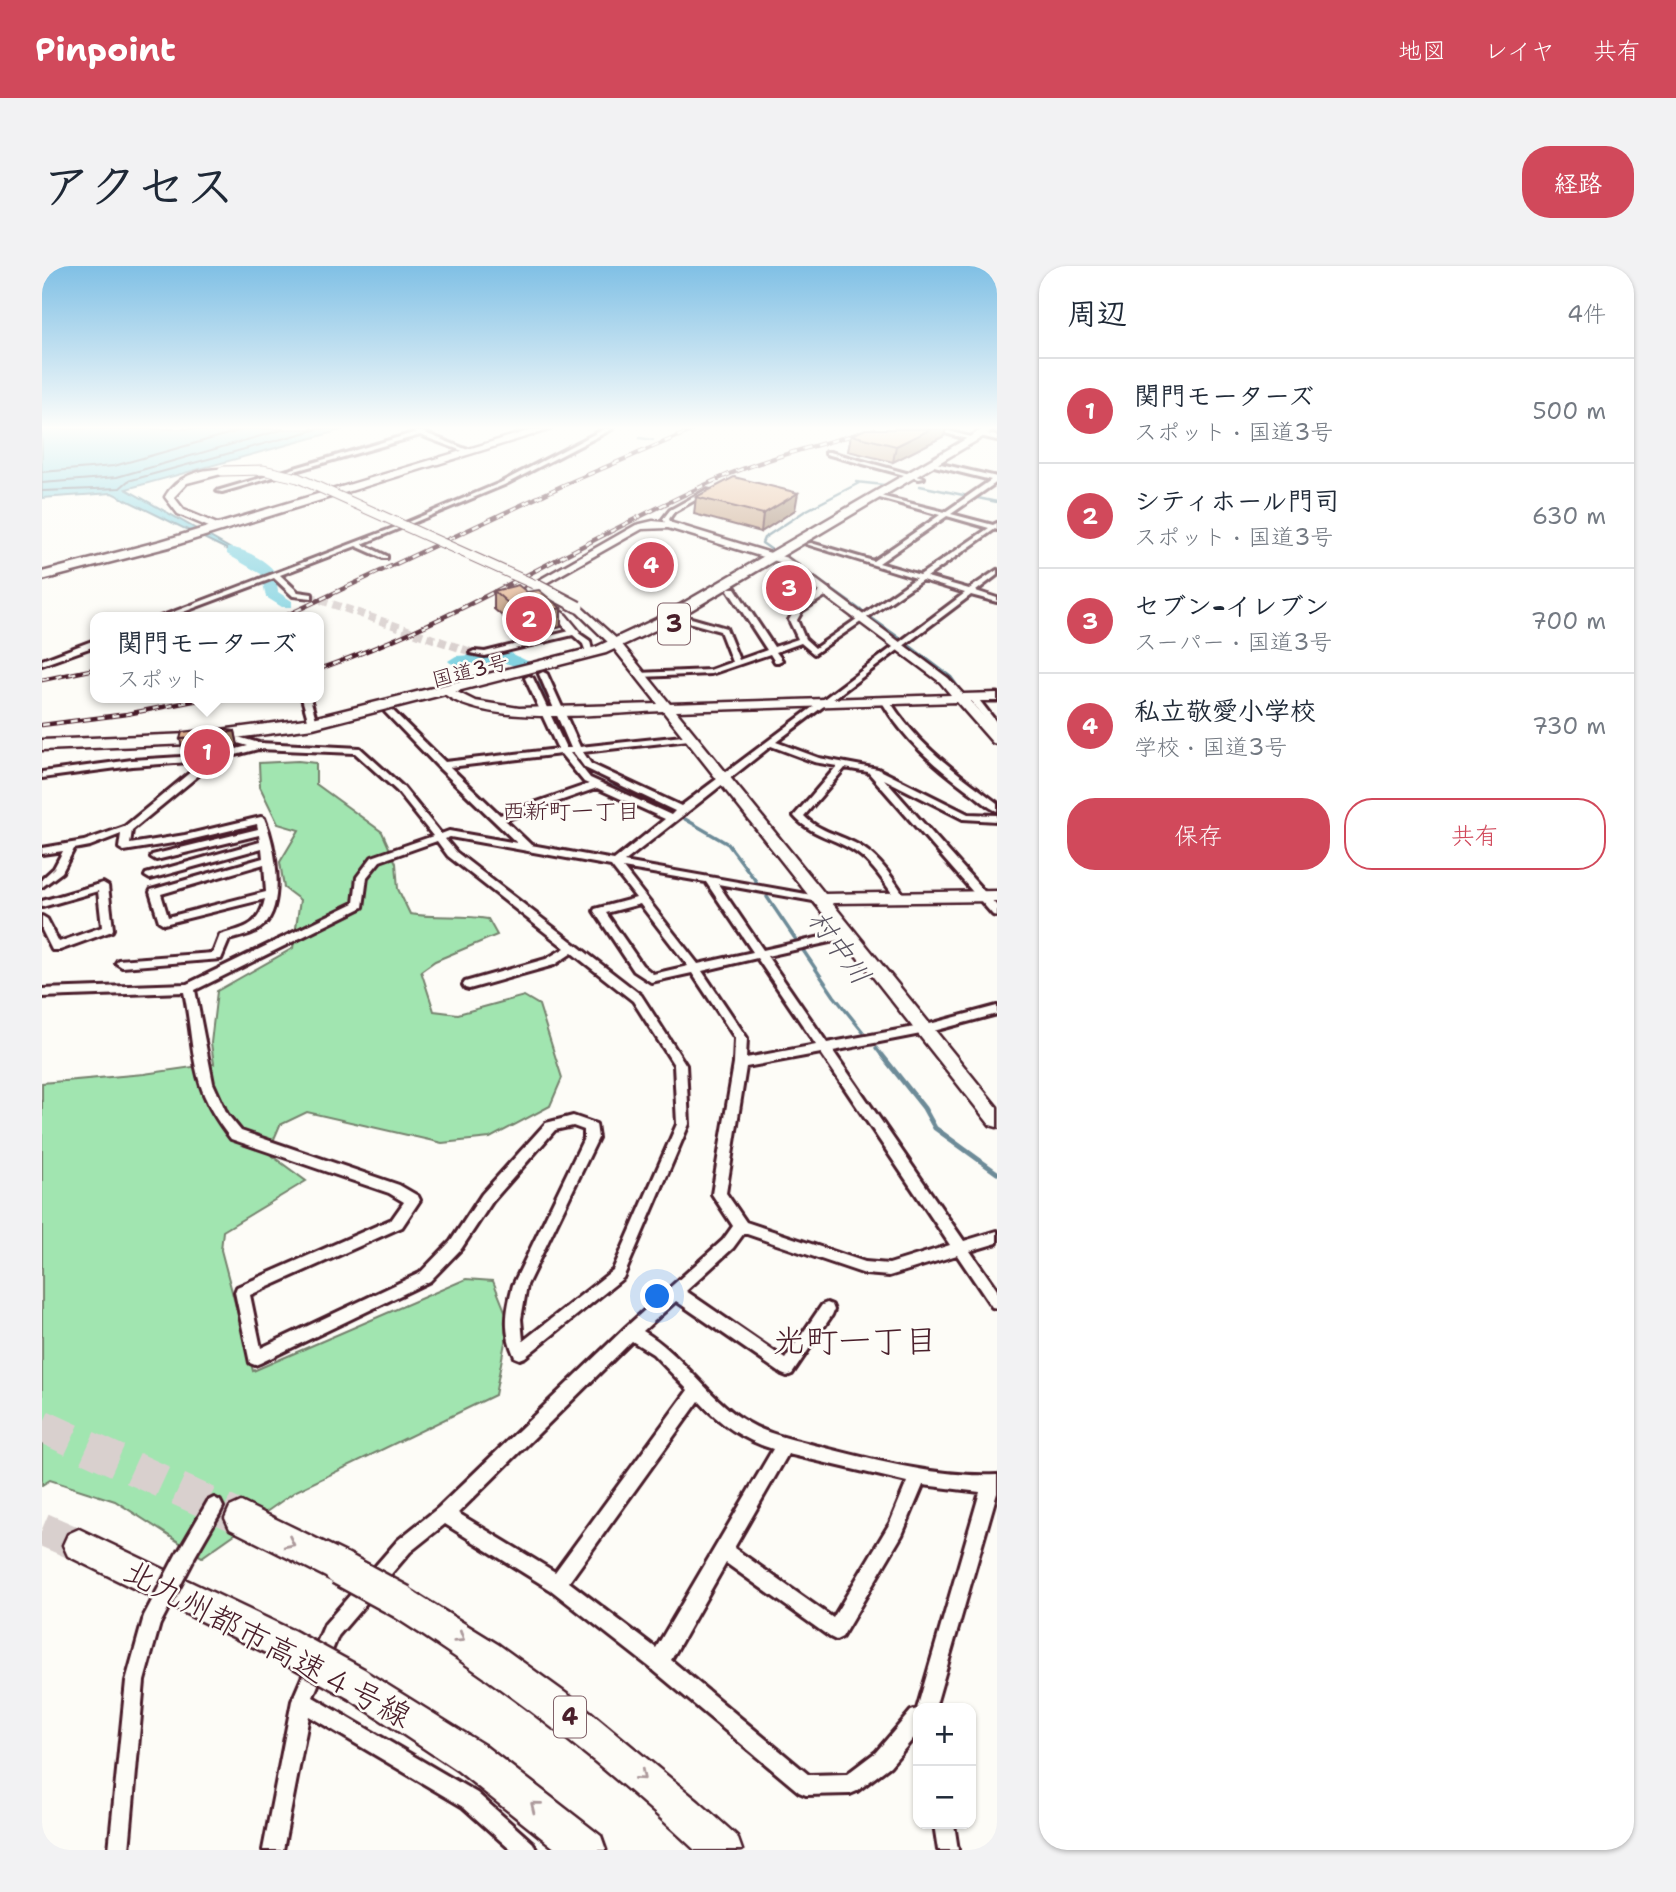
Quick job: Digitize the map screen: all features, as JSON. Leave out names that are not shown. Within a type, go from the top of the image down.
[{"type":"highway","points":[[42,574],[293,503]]},
{"type":"highway","name":"国道3号","points":[[42,745],[223,736],[389,712],[618,646],[873,503]]},
{"type":"highway","name":"国道3号","points":[[313,723],[536,676],[618,646],[684,618],[732,590],[777,558],[809,544],[874,503]]},
{"type":"highway","name":"4","points":[[227,1512],[340,1568],[467,1642],[534,1689],[658,1790],[723,1850]]},
{"type":"highway","name":"北九州都市高速４号線","points":[[79,1545],[286,1645],[357,1684],[471,1758],[587,1850]]},
{"type":"street","points":[[172,503],[203,530]]},
{"type":"street","points":[[340,503],[574,610],[618,646]]},
{"type":"street","points":[[176,612],[456,503]]},
{"type":"street","points":[[669,525],[666,519],[671,511],[686,503]]},
{"type":"street","points":[[905,503],[996,527]]},
{"type":"street","points":[[874,563],[962,503]]},
{"type":"street","points":[[590,653],[587,643],[574,632],[570,623],[525,592],[639,527],[669,525],[777,558],[865,616],[944,680],[997,740]]},
{"type":"street","points":[[827,591],[799,610],[793,620],[802,640],[814,652],[996,527]]},
{"type":"street","points":[[356,544],[385,557]]},
{"type":"street","points":[[809,544],[997,600]]},
{"type":"street","points":[[615,864],[721,779],[997,572]]},
{"type":"street","points":[[275,575],[296,594],[309,596]]},
{"type":"street","points":[[732,590],[778,660]]},
{"type":"street","points":[[544,604],[568,594],[592,607],[618,646],[721,779],[997,1120]]},
{"type":"street","points":[[684,618],[723,630],[736,663]]},
{"type":"street","points":[[474,653],[485,653],[574,632]]},
{"type":"street","points":[[641,675],[711,672],[802,640]]},
{"type":"street","points":[[42,663],[90,645]]},
{"type":"street","points":[[536,676],[559,711],[577,750],[588,766],[603,776],[683,811]]},
{"type":"street","points":[[536,676],[543,712],[563,751],[587,780],[672,819]]},
{"type":"street","points":[[450,694],[472,704],[519,712],[997,697]]},
{"type":"street","points":[[974,698],[997,729]]},
{"type":"street","points":[[886,702],[906,734],[997,808]]},
{"type":"street","points":[[307,703],[313,723]]},
{"type":"street","points":[[389,712],[528,849]]},
{"type":"street","points":[[189,988],[207,1092],[223,1121],[236,1135],[394,1189],[413,1200],[397,1223],[242,1292],[256,1358],[425,1277],[456,1244],[486,1198],[551,1126],[573,1121],[591,1127],[591,1138],[575,1177],[520,1285],[514,1308],[514,1342],[520,1352],[618,1274],[683,1124],[680,1065],[637,998],[452,854],[400,789],[357,750],[258,746],[223,736]]},
{"type":"street","points":[[442,765],[689,737]]},
{"type":"street","points":[[771,743],[842,766],[871,770],[966,817],[997,818]]},
{"type":"street","points":[[42,775],[132,763],[214,758],[258,746]]},
{"type":"street","points":[[42,851],[71,846],[127,829],[214,758]]},
{"type":"street","points":[[842,766],[799,816],[818,833],[837,838],[862,852],[901,898]]},
{"type":"street","points":[[871,770],[990,897],[997,913]]},
{"type":"street","points":[[498,819],[596,785]]},
{"type":"street","points":[[170,841],[264,811]]},
{"type":"street","points":[[122,963],[217,956],[224,938],[251,929],[269,913],[272,894],[261,820],[170,841],[124,848],[127,829]]},
{"type":"street","points":[[156,857],[263,831]]},
{"type":"street","points":[[42,993],[189,988],[359,905],[362,877],[376,859],[449,834],[819,899],[990,897]]},
{"type":"street","points":[[150,876],[265,844]]},
{"type":"street","points":[[42,884],[58,870],[71,846]]},
{"type":"street","points":[[267,860],[155,892],[164,921],[272,894]]},
{"type":"street","points":[[615,864],[695,968],[741,1038],[740,1065],[719,1194],[741,1226],[865,1268],[889,1270],[997,1237]]},
{"type":"street","points":[[711,882],[997,1301]]},
{"type":"street","points":[[42,904],[103,886],[108,929],[55,947],[42,919]]},
{"type":"street","points":[[642,900],[599,911],[638,968],[651,978],[848,935]]},
{"type":"street","points":[[469,985],[550,962],[573,948]]},
{"type":"street","points":[[740,1065],[926,1029],[997,1010]]},
{"type":"street","points":[[272,1850],[302,1701],[331,1630],[404,1546],[444,1514],[631,1332],[728,1244],[741,1226]]},
{"type":"street","points":[[675,1292],[787,1369],[827,1310]]},
{"type":"street","points":[[631,1332],[659,1350],[697,1391],[748,1432],[784,1445],[918,1477],[994,1484],[928,1703]]},
{"type":"street","points":[[557,1584],[697,1391]]},
{"type":"street","points":[[659,1662],[784,1445]]},
{"type":"street","points":[[723,1551],[836,1631],[896,1529],[918,1477]]},
{"type":"street","points":[[119,1850],[135,1681],[152,1620],[185,1557],[227,1512]]},
{"type":"street","points":[[444,1514],[557,1584],[659,1662],[806,1785],[850,1784],[883,1759],[913,1724]]},
{"type":"street","points":[[302,1701],[470,1800],[526,1850]]},
{"type":"street","points":[[945,1829],[948,1850]]},
{"type":"green space","points":[[259,763],[316,763],[316,784],[382,832],[396,863],[398,889],[410,914],[488,919],[497,935],[435,961],[421,971],[434,1011],[458,1014],[524,996],[539,1005],[562,1078],[550,1106],[490,1138],[442,1143],[307,1112],[280,1125],[268,1153],[306,1181],[223,1231],[221,1250],[253,1371],[466,1279],[493,1281],[509,1321],[495,1395],[296,1491],[202,1557],[115,1501],[50,1480],[42,1485],[42,1083],[144,1074],[214,1064],[211,1043],[217,991],[293,948],[300,900],[284,888],[280,862],[299,830],[278,824],[260,787]]},
{"type":"water","points":[[132,503],[150,503],[261,566]]},
{"type":"building","points":[[719,503],[781,503],[763,514]]},
{"type":"building","points":[[518,585],[527,592],[539,590],[561,608],[524,617],[494,591]]},
{"type":"building","points":[[214,728],[235,731],[209,737],[180,739],[182,732]]},
{"type":"waterway","points":[[772,550],[762,543],[764,538],[821,503]]},
{"type":"waterway","name":"村中川","points":[[232,551],[264,569],[268,573],[271,594],[287,604]]},
{"type":"waterway","points":[[795,563],[901,639]]},
{"type":"waterway","points":[[910,646],[951,677],[964,695]]},
{"type":"waterway","name":"村中川","points":[[456,661],[511,658],[523,665]]},
{"type":"waterway","name":"村中川","points":[[538,682],[551,707]]},
{"type":"waterway","name":"村中川","points":[[555,716],[568,746]]},
{"type":"waterway","name":"村中川","points":[[576,762],[625,791]]},
{"type":"waterway","name":"村中川","points":[[625,791],[676,815]]},
{"type":"waterway","name":"村中川","points":[[685,819],[728,844],[758,884]]},
{"type":"waterway","name":"村中川","points":[[767,897],[834,996],[863,1032]]},
{"type":"waterway","name":"村中川","points":[[876,1048],[883,1057]]},
{"type":"waterway","name":"村中川","points":[[882,1055],[924,1108],[935,1128],[997,1173]]},
{"type":"tunnel","points":[[309,596],[474,653]]},
{"type":"tunnel","points":[[42,1426],[241,1518]]},
{"type":"tunnel","points":[[42,1529],[79,1545]]},
{"type":"railway","points":[[294,612],[526,503]]},
{"type":"railway","points":[[324,667],[422,627],[668,503]]},
{"type":"railway","points":[[42,680],[90,670]]},
{"type":"railway","points":[[42,725],[127,714],[183,703]]},
{"type":"place","name":"私立敬愛小学校","points":[[651,565]]},
{"type":"place","name":"セブン-イレブン","points":[[789,588]]},
{"type":"place","name":"シティホール門司","points":[[529,619]]},
{"type":"place","name":"関門モーターズ","points":[[207,752]]},
{"type":"district","name":"西新町一丁目","points":[[571,811]]},
{"type":"district","name":"光町一丁目","points":[[855,1340]]}]
